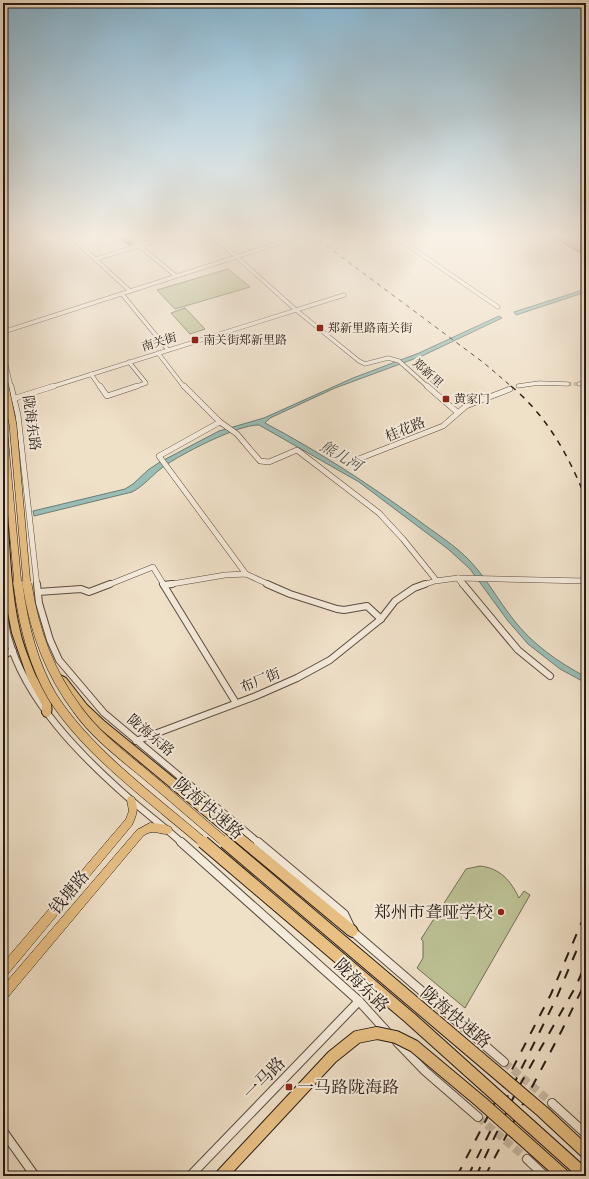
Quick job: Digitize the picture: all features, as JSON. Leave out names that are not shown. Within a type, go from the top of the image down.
[{"type":"highway","name":"陇海快速路","points":[[3,378],[11,414],[29,603],[44,655],[55,677],[78,712],[116,749],[538,1107],[586,1152]]},
{"type":"highway","name":"陇海快速路","points":[[3,423],[17,586],[23,621],[43,677],[53,696],[73,724],[111,763],[410,1018],[586,1176]]},
{"type":"highway","points":[[3,513],[16,633],[32,679],[47,704],[47,713]]},
{"type":"highway","points":[[55,677],[63,681],[84,708],[101,724],[352,931]]},
{"type":"highway","points":[[221,1176],[332,1057],[357,1037],[377,1033],[396,1037],[414,1046],[481,1102],[564,1176]]},
{"type":"main road","name":"钱塘路","points":[[3,971],[129,822],[133,811],[131,800]]},
{"type":"main road","name":"钱塘路","points":[[3,994],[144,829],[153,827],[168,830]]},
{"type":"street","points":[[3,332],[133,290]]},
{"type":"street","points":[[274,290],[296,310]]},
{"type":"street","points":[[473,290],[498,307]]},
{"type":"street","points":[[122,294],[168,350]]},
{"type":"street","name":"南关街","points":[[3,402],[344,295]]},
{"type":"street","name":"郑新里","points":[[296,310],[362,363],[368,364],[388,358],[401,362],[457,412]]},
{"type":"street","name":"陇海东路","points":[[3,352],[15,398],[42,618],[59,660],[96,705],[136,741],[344,914],[352,931],[504,1062]]},
{"type":"street","points":[[158,353],[186,389],[220,422],[237,434],[256,457],[264,462],[268,462],[297,450],[379,512],[403,538],[436,580]]},
{"type":"street","points":[[91,374],[108,396],[146,383],[129,362]]},
{"type":"street","points":[[518,386],[532,383],[568,384]]},
{"type":"street","points":[[579,384],[586,383]]},
{"type":"street","name":"桂花路","points":[[356,460],[443,426],[457,412],[473,402],[510,389]]},
{"type":"street","points":[[220,422],[159,456],[246,574]]},
{"type":"street","points":[[38,592],[81,589],[89,592],[154,567],[236,703]]},
{"type":"street","points":[[164,585],[225,575],[246,574],[290,594],[337,609],[344,610],[355,606],[367,606],[381,619]]},
{"type":"street","points":[[458,578],[518,650],[550,676]]},
{"type":"street","name":"布厂街","points":[[136,741],[282,685],[330,660],[381,619],[386,609],[404,594],[420,585],[436,580],[458,578],[477,580],[586,581]]},
{"type":"street","name":"陇海东路","points":[[3,604],[8,636],[13,651],[34,695],[47,713],[87,758],[131,800],[168,830],[359,1001],[425,1071],[478,1117]]},
{"type":"street","points":[[3,655],[13,651]]},
{"type":"street","name":"一马路","points":[[190,1176],[359,1001]]},
{"type":"street","points":[[552,1103],[586,1134]]},
{"type":"street","points":[[3,1131],[35,1176]]},
{"type":"street","points":[[527,1159],[545,1176]]},
{"type":"green space","points":[[157,290],[240,290],[175,309]]},
{"type":"green space","points":[[185,308],[205,329],[190,334],[171,313]]},
{"type":"green space","points":[[480,866],[493,869],[504,876],[519,898],[524,891],[530,895],[465,1008],[417,968],[423,958],[423,941],[421,939],[466,869]]},
{"type":"water","points":[[586,290],[586,292],[516,315],[514,312]]},
{"type":"water","points":[[499,316],[502,318],[422,356],[335,388],[270,418],[265,423],[362,481],[445,539],[476,568],[520,628],[546,652],[586,677],[586,683],[560,669],[528,644],[508,621],[470,569],[448,549],[359,482],[259,425],[238,429],[195,448],[163,467],[132,492],[34,516],[33,511],[125,489],[160,462],[219,431],[264,418],[353,378],[419,353]]},
{"type":"tunnel","points":[[568,384],[579,384]]},
{"type":"tunnel","points":[[504,1062],[552,1103]]},
{"type":"tunnel","points":[[478,1117],[527,1159]]},
{"type":"railway","points":[[386,290],[484,363],[512,387]]},
{"type":"railway","points":[[511,386],[536,410],[556,438],[572,467],[586,499]]},
{"type":"railway","points":[[457,1176],[551,994],[586,912]]},
{"type":"railway","points":[[468,1176],[556,999],[578,947]]},
{"type":"railway","points":[[476,1176],[517,1090],[576,986],[586,963]]},
{"type":"railway","points":[[485,1176],[562,1030],[586,981]]},
{"type":"place","name":"郑新里路南关街","points":[[320,328]]},
{"type":"place","name":"南关街郑新里路","points":[[195,340]]},
{"type":"place","name":"黄家门","points":[[446,399]]},
{"type":"place","name":"郑州市聋哑学校","points":[[501,912]]},
{"type":"place","name":"一马路陇海路","points":[[289,1087]]},
{"type":"water label","name":"熊儿河","points":[[341,456]]}]
